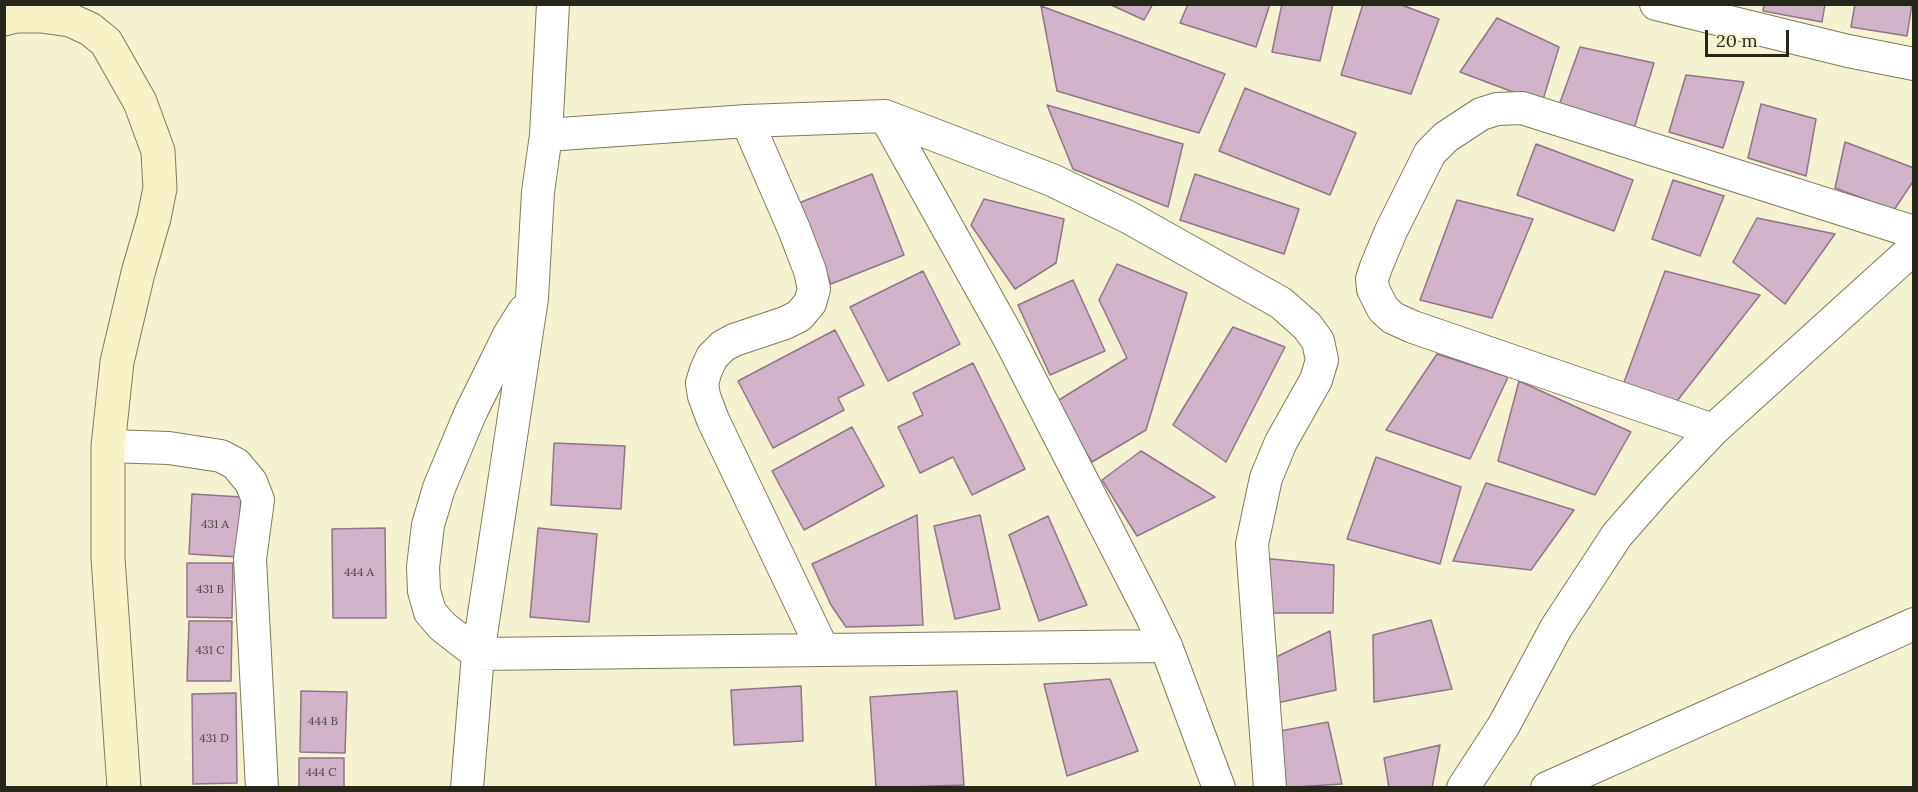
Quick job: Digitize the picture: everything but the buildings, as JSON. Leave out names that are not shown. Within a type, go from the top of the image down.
[{"type":"main road","points":[[4,19],[32,16],[70,20],[90,29],[106,42],[140,102],[158,151],[160,169],[158,198],[117,362],[108,446],[108,558],[124,788]]},
{"type":"street","points":[[467,788],[478,654],[532,298],[538,192],[546,135],[553,4]]},
{"type":"street","points":[[1656,4],[1848,51],[1914,64]]},
{"type":"street","points":[[1713,430],[1413,327],[1393,318],[1383,309],[1373,289],[1372,279],[1376,267],[1391,231],[1430,153],[1446,137],[1480,114],[1497,109],[1522,108],[1914,232]]},
{"type":"street","points":[[546,135],[747,121],[885,116],[1052,180],[1128,217],[1281,303],[1307,326],[1318,341],[1322,360],[1316,380],[1281,442],[1266,478],[1252,544],[1269,788]]},
{"type":"street","points":[[885,116],[1009,338],[1166,646],[1219,788]]},
{"type":"street","points":[[747,121],[794,229],[814,289],[810,303],[799,316],[723,346],[712,357],[702,383],[713,420],[823,650]]},
{"type":"street","points":[[1463,788],[1504,725],[1556,628],[1617,535],[1713,430],[1914,248]]},
{"type":"street","points":[[532,298],[509,335],[471,414],[439,488],[428,525],[423,567],[424,591],[430,612],[441,626],[478,654],[1166,646]]},
{"type":"street","points":[[108,446],[169,448],[214,454],[236,464],[251,482],[258,500],[250,559],[262,788]]},
{"type":"street","points":[[1547,788],[1914,624]]}]
